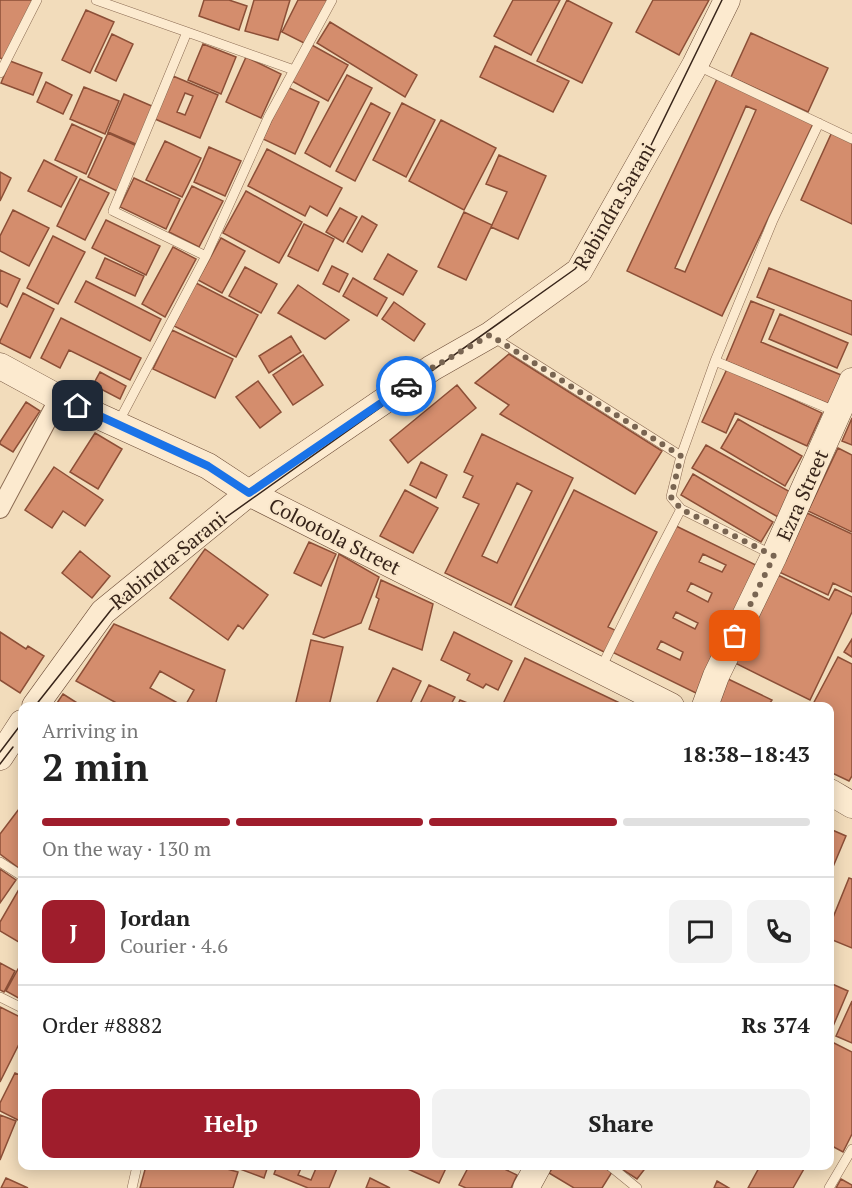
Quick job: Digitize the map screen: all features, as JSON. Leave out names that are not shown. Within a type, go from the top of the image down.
[{"type":"main road","name":"Rabindra Sarani","points":[[38,702],[104,612],[249,493],[432,368],[490,335],[579,272],[695,65],[727,0]]},
{"type":"main road","name":"Colootola Street","points":[[0,366],[59,398],[208,466],[249,493],[663,702]]},
{"type":"main road","name":"Ezra Street","points":[[706,702],[716,676],[774,556],[852,381]]},
{"type":"main road","points":[[0,757],[15,731]]},
{"type":"main road","points":[[834,794],[852,805]]},
{"type":"main road","points":[[526,1188],[536,1170]]},
{"type":"street","points":[[0,509],[59,398]]},
{"type":"lane","points":[[0,73],[2,61],[37,0]]},
{"type":"lane","points":[[96,0],[294,70]]},
{"type":"lane","points":[[118,424],[206,256],[268,118],[332,0]]},
{"type":"lane","points":[[187,32],[113,211],[206,256]]},
{"type":"lane","points":[[695,65],[852,139]]},
{"type":"lane","points":[[774,556],[681,509],[671,497],[681,456],[715,361],[773,220],[819,123]]},
{"type":"lane","points":[[490,335],[681,456]]},
{"type":"lane","points":[[715,361],[839,413]]},
{"type":"lane","points":[[600,671],[681,509]]},
{"type":"lane","points":[[0,862],[18,873]]},
{"type":"lane","points":[[0,998],[18,1006]]},
{"type":"lane","points":[[829,1188],[852,1149]]},
{"type":"lane","points":[[132,1188],[136,1170]]},
{"type":"lane","points":[[615,1170],[637,1188]]},
{"type":"building","points":[[0,0],[34,0],[3,59],[0,58]]},
{"type":"building","points":[[204,0],[229,0],[247,6],[239,30],[199,16]]},
{"type":"building","points":[[254,0],[290,0],[278,40],[245,31]]},
{"type":"building","points":[[298,0],[328,0],[306,44],[282,32]]},
{"type":"building","points":[[513,0],[560,0],[531,55],[494,36]]},
{"type":"building","points":[[567,0],[612,23],[582,83],[537,61]]},
{"type":"building","points":[[653,0],[709,0],[679,55],[636,32]]},
{"type":"building","points":[[86,10],[114,22],[90,73],[62,60]]},
{"type":"building","points":[[330,22],[417,75],[405,97],[317,43]]},
{"type":"building","points":[[751,33],[828,68],[808,112],[731,77]]},
{"type":"building","points":[[112,34],[133,44],[116,81],[95,71]]},
{"type":"building","points":[[203,44],[236,57],[221,94],[188,80]]},
{"type":"building","points":[[310,44],[348,65],[328,101],[290,80]]},
{"type":"building","points":[[495,46],[569,81],[553,112],[480,77]]},
{"type":"building","points":[[246,57],[281,74],[261,118],[226,102]]},
{"type":"building","points":[[10,61],[42,73],[33,95],[1,83]]},
{"type":"building","points":[[347,75],[372,88],[330,167],[305,153]]},
{"type":"building","points":[[173,76],[218,95],[200,138],[155,119]],"holes":[[[185,93],[193,96],[185,115],[177,112]]]},
{"type":"building","points":[[717,79],[813,124],[722,316],[627,271]],"holes":[[[746,106],[756,110],[685,272],[675,268]]]},
{"type":"building","points":[[46,82],[72,95],[63,114],[37,102]]},
{"type":"building","points":[[84,87],[119,101],[105,134],[70,119]]},
{"type":"building","points":[[287,87],[319,102],[295,154],[263,139]]},
{"type":"building","points":[[124,94],[154,107],[138,145],[108,132]]},
{"type":"building","points":[[371,103],[390,113],[355,181],[336,171]]},
{"type":"building","points":[[402,103],[435,120],[406,177],[373,160]]},
{"type":"building","points":[[441,120],[496,148],[464,210],[409,181]]},
{"type":"building","points":[[72,124],[102,138],[86,174],[55,160]]},
{"type":"building","points":[[832,132],[852,141],[852,224],[801,200]]},
{"type":"building","points":[[108,133],[137,146],[117,191],[88,177]]},
{"type":"building","points":[[165,141],[201,158],[182,197],[146,180]]},
{"type":"building","points":[[209,147],[241,161],[225,196],[194,182]]},
{"type":"building","points":[[267,149],[342,188],[327,216],[310,206],[305,216],[248,186]]},
{"type":"building","points":[[499,155],[546,176],[518,239],[491,227],[507,192],[486,184]]},
{"type":"building","points":[[44,160],[77,177],[61,207],[28,191]]},
{"type":"building","points":[[0,172],[11,178],[0,201]]},
{"type":"building","points":[[134,178],[180,199],[166,229],[120,207]]},
{"type":"building","points":[[80,179],[109,193],[85,240],[57,226]]},
{"type":"building","points":[[192,186],[223,201],[199,247],[169,232]]},
{"type":"building","points":[[246,191],[302,222],[279,263],[223,233]]},
{"type":"building","points":[[340,208],[357,217],[343,242],[326,232]]},
{"type":"building","points":[[13,210],[49,228],[29,266],[0,251],[0,236]]},
{"type":"building","points":[[464,212],[492,225],[466,280],[438,267]]},
{"type":"building","points":[[362,216],[377,225],[362,252],[347,243]]},
{"type":"building","points":[[106,220],[160,246],[146,275],[92,248]]},
{"type":"building","points":[[304,224],[334,239],[318,271],[288,256]]},
{"type":"building","points":[[53,236],[85,252],[58,304],[27,288]]},
{"type":"building","points":[[221,238],[245,251],[222,293],[198,280]]},
{"type":"building","points":[[173,247],[196,259],[165,317],[142,304]]},
{"type":"building","points":[[388,254],[417,271],[403,295],[374,279]]},
{"type":"building","points":[[105,258],[144,276],[135,296],[96,278]]},
{"type":"building","points":[[332,266],[348,274],[339,292],[323,284]]},
{"type":"building","points":[[245,267],[277,284],[261,313],[229,296]]},
{"type":"building","points":[[769,268],[852,301],[852,335],[757,297]]},
{"type":"building","points":[[0,270],[20,279],[7,307],[0,303]]},
{"type":"building","points":[[353,278],[387,298],[377,316],[343,296]]},
{"type":"building","points":[[86,281],[161,319],[150,341],[75,302]]},
{"type":"building","points":[[196,283],[258,315],[236,357],[174,326]]},
{"type":"building","points":[[298,285],[349,320],[325,339],[278,313]]},
{"type":"building","points":[[23,293],[54,309],[30,358],[0,343]]},
{"type":"building","points":[[751,301],[774,310],[761,342],[846,377],[834,406],[726,361]]},
{"type":"building","points":[[394,302],[425,324],[414,341],[382,319]]},
{"type":"building","points":[[780,314],[848,343],[837,368],[769,339]]},
{"type":"building","points":[[61,318],[141,358],[130,380],[69,350],[60,368],[41,358]]},
{"type":"building","points":[[172,330],[233,359],[215,398],[153,369]]},
{"type":"building","points":[[291,336],[301,352],[269,373],[259,356]]},
{"type":"building","points":[[509,354],[662,451],[635,494],[500,414],[509,405],[475,383]]},
{"type":"building","points":[[303,355],[323,385],[293,405],[273,375]]},
{"type":"building","points":[[727,369],[822,413],[807,446],[735,413],[726,433],[702,422]]},
{"type":"building","points":[[100,372],[126,386],[120,399],[93,385]]},
{"type":"building","points":[[258,381],[281,412],[260,428],[236,397]]},
{"type":"building","points":[[457,385],[476,408],[408,463],[390,440]]},
{"type":"building","points":[[26,402],[40,411],[13,452],[0,442]]},
{"type":"building","points":[[852,418],[852,445],[842,441]]},
{"type":"building","points":[[738,419],[802,456],[785,486],[721,448]]},
{"type":"building","points":[[95,433],[122,449],[98,489],[70,472]]},
{"type":"building","points":[[482,434],[573,478],[511,605],[445,573],[479,504],[463,497],[473,476],[464,472]],"holes":[[[517,483],[532,491],[497,563],[482,556]]]},
{"type":"building","points":[[706,445],[792,493],[778,517],[692,468]]},
{"type":"building","points":[[838,448],[852,455],[852,532],[808,511]]},
{"type":"building","points":[[421,462],[447,475],[436,498],[410,485]]},
{"type":"building","points":[[54,467],[103,500],[85,526],[63,511],[52,528],[25,510]]},
{"type":"building","points":[[693,474],[773,522],[761,542],[681,495]]},
{"type":"building","points":[[405,490],[438,508],[413,553],[380,536]]},
{"type":"building","points":[[574,490],[657,532],[608,627],[617,631],[606,653],[515,607]]},
{"type":"building","points":[[807,513],[852,534],[852,592],[833,583],[828,595],[779,572]]},
{"type":"building","points":[[674,525],[762,568],[700,695],[612,652]],"holes":[[[703,554],[726,565],[722,572],[699,562]],[[691,583],[712,593],[708,602],[687,591]],[[676,612],[698,623],[695,629],[673,618]],[[661,641],[683,652],[680,660],[657,649]]]},
{"type":"building","points":[[309,542],[336,554],[321,586],[294,573]]},
{"type":"building","points":[[205,549],[268,595],[243,629],[238,625],[228,640],[170,598]]},
{"type":"building","points":[[80,551],[110,576],[92,598],[62,573]]},
{"type":"building","points":[[339,554],[379,577],[361,623],[324,638],[313,634]]},
{"type":"building","points":[[778,575],[829,600],[835,589],[852,597],[852,612],[810,700],[735,663]]},
{"type":"building","points":[[381,580],[433,604],[422,650],[369,629],[379,599],[376,597]]},
{"type":"building","points":[[114,624],[225,670],[216,702],[187,702],[194,690],[160,671],[150,688],[176,702],[115,702],[76,681]]},
{"type":"building","points":[[0,632],[26,649],[28,646],[44,656],[20,693],[0,680]]},
{"type":"building","points":[[454,632],[512,661],[498,690],[486,684],[483,688],[467,680],[470,674],[441,660]]},
{"type":"building","points":[[852,639],[852,657],[844,652]]},
{"type":"building","points":[[311,640],[343,647],[330,702],[296,702]]},
{"type":"building","points":[[838,657],[852,664],[852,776],[849,781],[834,774],[834,702],[814,702]]},
{"type":"building","points":[[525,658],[618,702],[504,702]]},
{"type":"building","points":[[393,668],[421,681],[411,702],[377,702]]},
{"type":"building","points":[[726,678],[772,700],[771,702],[714,702]]},
{"type":"building","points":[[429,685],[455,697],[452,702],[421,702]]},
{"type":"building","points":[[63,694],[76,702],[58,702]]},
{"type":"building","points":[[18,810],[18,868],[0,854],[0,834]]},
{"type":"building","points":[[834,831],[846,836],[834,864]]},
{"type":"building","points":[[0,869],[16,880],[0,903]]},
{"type":"building","points":[[849,878],[852,879],[852,948],[834,941],[834,915]]},
{"type":"building","points":[[18,891],[18,942],[0,931],[0,922]]},
{"type":"building","points":[[0,963],[15,971],[4,992],[0,990]]},
{"type":"building","points":[[18,969],[18,998],[6,991]]},
{"type":"building","points":[[834,985],[848,991],[834,1024]]},
{"type":"building","points":[[852,1001],[852,1043],[836,1036]]},
{"type":"building","points":[[0,1007],[18,1016],[18,1046],[0,1082]]},
{"type":"building","points":[[834,1043],[852,1052],[852,1134],[843,1152],[834,1147]]},
{"type":"building","points":[[15,1073],[18,1074],[18,1120],[0,1111],[0,1103]]},
{"type":"building","points":[[0,1115],[16,1121],[0,1160]]},
{"type":"building","points":[[145,1170],[231,1170],[238,1172],[233,1188],[140,1188]]},
{"type":"building","points":[[243,1170],[267,1170],[264,1178]]},
{"type":"building","points":[[276,1170],[300,1170],[298,1175],[311,1180],[315,1170],[336,1170],[329,1188],[308,1188],[274,1174]]},
{"type":"building","points":[[410,1170],[445,1170],[439,1183]]},
{"type":"building","points":[[467,1170],[506,1170],[517,1175],[511,1188],[466,1188],[459,1185]]},
{"type":"building","points":[[551,1170],[609,1170],[612,1172],[602,1188],[574,1188],[549,1173]]},
{"type":"building","points":[[623,1170],[644,1170],[637,1179]]},
{"type":"building","points":[[758,1170],[803,1170],[793,1188],[748,1188]]},
{"type":"building","points":[[6,1178],[28,1188],[1,1188]]},
{"type":"building","points":[[370,1178],[390,1188],[366,1188]]},
{"type":"building","points":[[841,1179],[852,1185],[852,1188],[836,1188]]},
{"type":"building","points":[[717,1181],[729,1188],[714,1188]]},
{"type":"tram line","points":[[38,702],[111,610],[149,572],[575,269],[612,225],[722,0]]},
{"type":"tram line","points":[[0,752],[18,728]]},
{"type":"tram line","points":[[0,764],[13,747]]},
{"type":"way so far","points":[[406,386],[432,368],[490,335],[681,456],[671,497],[681,509],[774,556],[735,636]]},
{"type":"route","points":[[78,406],[208,466],[249,493],[406,386]]}]
